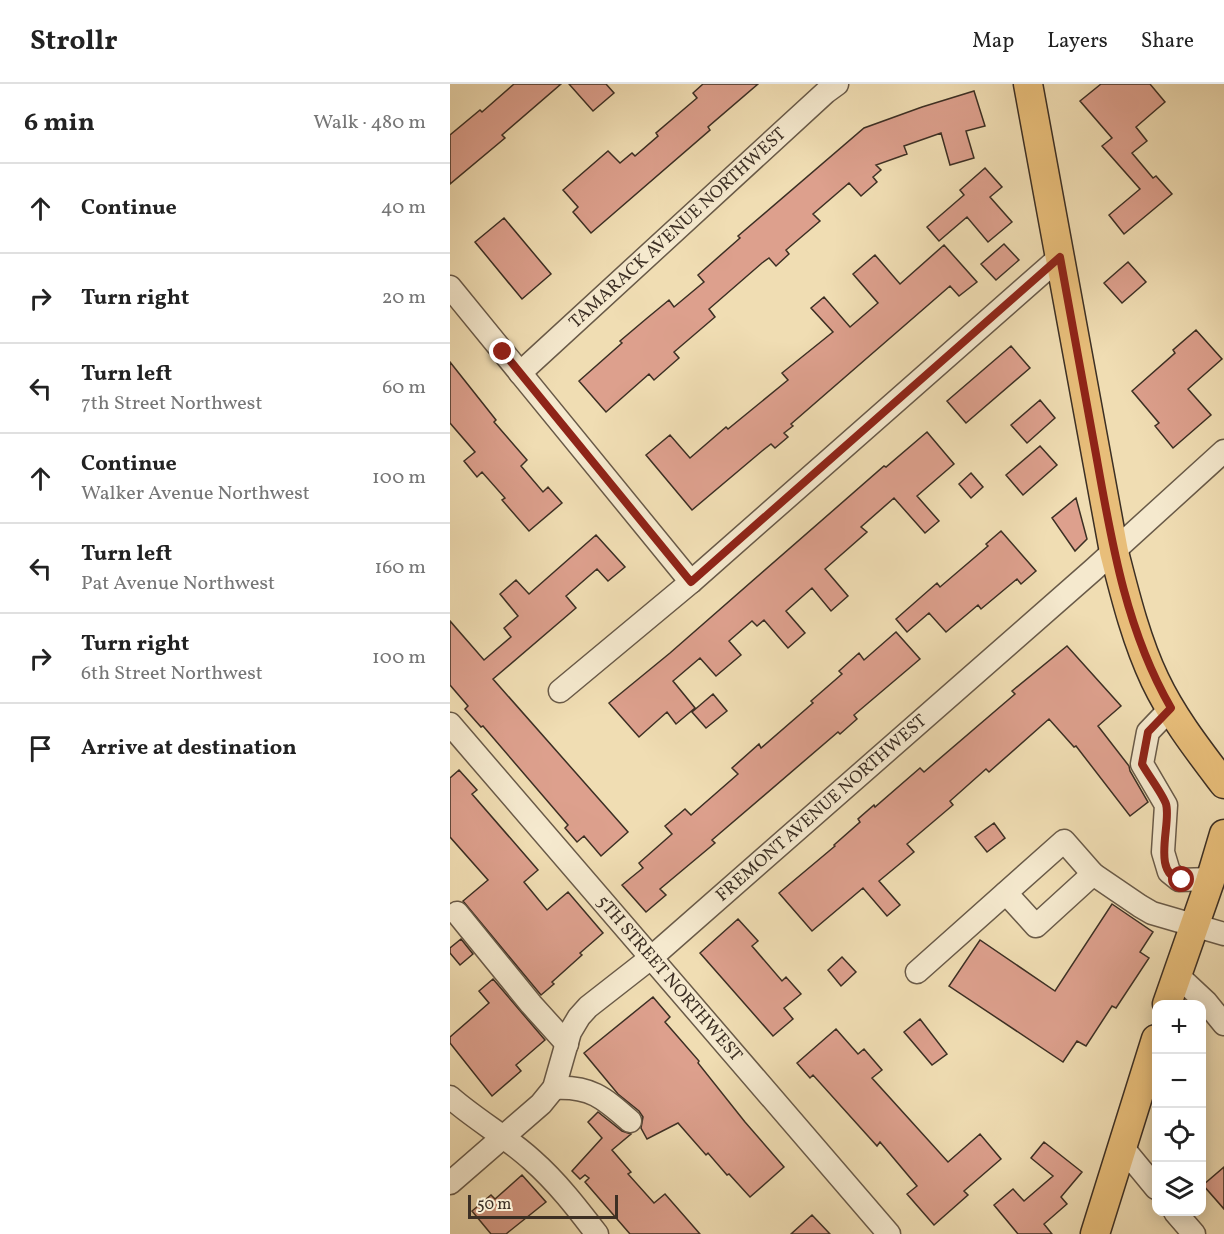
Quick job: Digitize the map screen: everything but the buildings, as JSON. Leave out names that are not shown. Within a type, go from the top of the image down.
[{"type":"main road","points":[[1028,84],[1114,552],[1134,625],[1155,680],[1182,728],[1224,784]]},
{"type":"main road","points":[[1168,1000],[1211,879],[1224,834]]},
{"type":"main road","points":[[1095,1234],[1152,1052]]},
{"type":"street","name":"TAMARACK AVENUE NORTHWEST","points":[[520,373],[837,84]]},
{"type":"street","points":[[560,691],[691,582],[1060,257]]},
{"type":"street","points":[[450,287],[691,582]]},
{"type":"street","name":"FREMONT AVENUE NORTHWEST","points":[[450,1183],[541,1104],[554,1088],[570,1032],[588,1007],[652,957],[1114,552],[1224,452]]},
{"type":"street","points":[[1171,708],[1148,732],[1142,764],[1166,805],[1163,852],[1169,872],[1179,880],[1211,879]]},
{"type":"street","name":"5TH STREET NORTHWEST","points":[[450,724],[889,1234]]},
{"type":"street","points":[[917,972],[1064,841],[1093,874],[1152,913],[1224,934]]},
{"type":"street","points":[[1006,893],[1035,926],[1093,874]]},
{"type":"street","points":[[458,912],[536,1010],[567,1044]]},
{"type":"street","points":[[1176,974],[1206,1002],[1224,1024]]},
{"type":"street","points":[[554,1088],[573,1087],[599,1094],[630,1120]]},
{"type":"street","points":[[450,1097],[530,1158],[555,1182],[597,1234]]},
{"type":"street","points":[[1123,1148],[1152,1183]]},
{"type":"street","points":[[1178,1216],[1194,1234]]},
{"type":"route","points":[[503,352],[691,582],[1060,257],[1114,552],[1131,615],[1155,680],[1171,708],[1148,732],[1142,764],[1166,805],[1163,852],[1169,872],[1182,880]]}]
